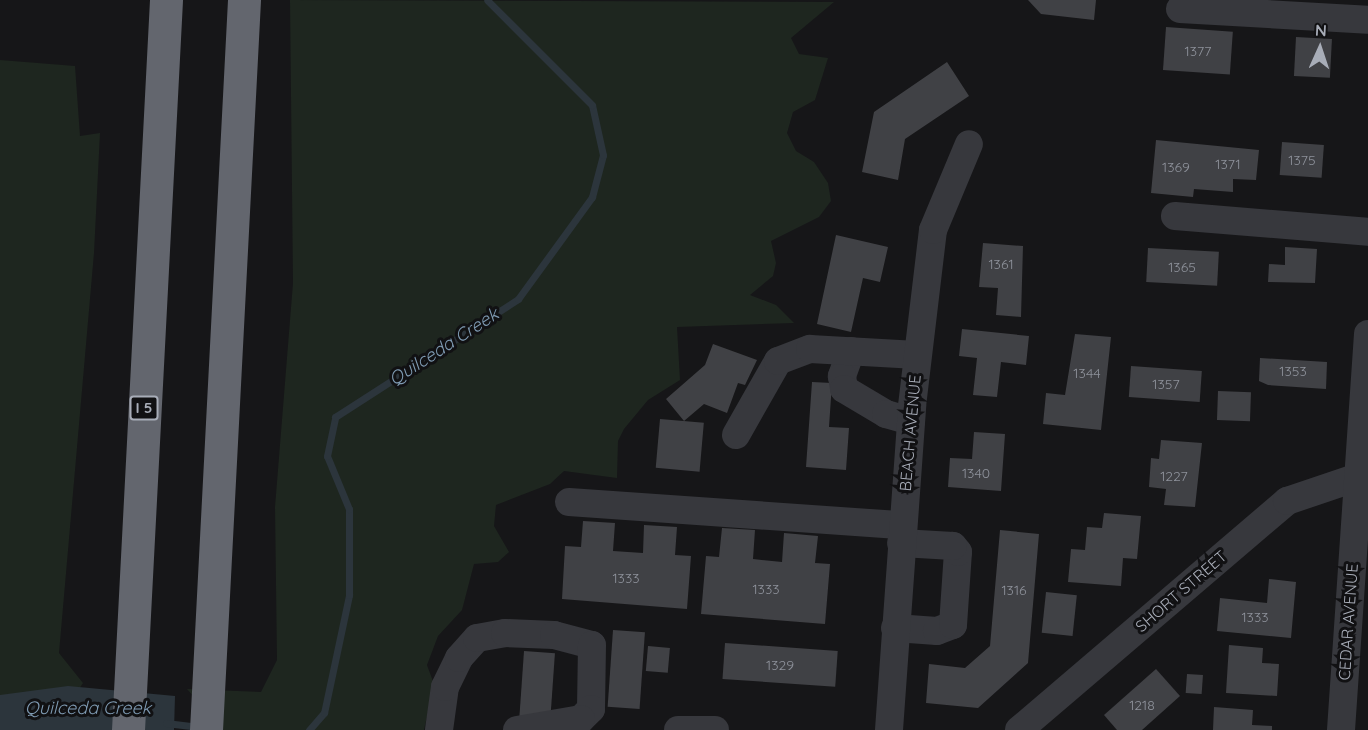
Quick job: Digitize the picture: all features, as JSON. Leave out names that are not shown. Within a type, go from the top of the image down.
[{"type":"highway","name":"I 5","points":[[128,730],[166,0]]},
{"type":"highway","points":[[206,730],[244,0]]},
{"type":"street","points":[[1180,9],[1368,20]]},
{"type":"street","name":"BEACH AVENUE","points":[[889,730],[911,421],[933,230],[969,144]]},
{"type":"street","points":[[1175,216],[1368,232]]},
{"type":"street","name":"CEDAR AVENUE","points":[[1341,730],[1361,524],[1358,477],[1368,334]]},
{"type":"street","points":[[736,435],[778,361],[810,349],[917,355]]},
{"type":"street","points":[[851,351],[842,376],[844,389],[886,414],[911,421]]},
{"type":"street","name":"SHORT STREET","points":[[1019,730],[1287,501],[1358,477]]},
{"type":"street","points":[[569,502],[902,534],[953,546],[958,552],[953,625],[937,631],[895,628]]},
{"type":"street","points":[[439,730],[445,687],[459,658],[477,638],[505,633],[554,635],[592,645],[591,709],[582,719],[517,730]]},
{"type":"street","points":[[678,730],[715,730]]},
{"type":"shaded area","points":[[290,0],[834,2],[791,38],[799,54],[828,58],[815,100],[793,112],[787,133],[796,151],[814,162],[828,183],[831,201],[819,217],[771,241],[776,263],[773,276],[750,295],[776,305],[794,323],[677,327],[680,380],[648,400],[624,429],[618,441],[617,478],[564,471],[550,484],[496,505],[494,526],[509,552],[498,562],[474,564],[462,610],[438,636],[427,665],[434,684],[424,730],[223,730],[187,689],[261,692],[277,660],[275,507],[293,283]]},
{"type":"shaded area","points":[[0,60],[75,66],[80,136],[100,133],[94,253],[59,653],[83,683],[52,730],[0,730]]},
{"type":"water","name":"Quilceda Creek","points":[[68,686],[175,696],[174,730],[0,730],[0,695]]},
{"type":"building","points":[[1028,0],[1096,0],[1094,20],[1041,14]]},
{"type":"building","points":[[1166,27],[1233,32],[1230,75],[1163,70]]},
{"type":"building","points":[[1296,37],[1332,39],[1330,78],[1294,76]]},
{"type":"building","points":[[947,62],[969,96],[905,139],[898,180],[862,172],[874,112]]},
{"type":"building","points":[[1156,140],[1259,150],[1256,180],[1233,179],[1233,192],[1194,189],[1193,197],[1151,193]]},
{"type":"building","points":[[1282,142],[1324,145],[1322,178],[1280,175]]},
{"type":"building","points":[[836,235],[888,247],[880,282],[863,278],[851,332],[817,324]]},
{"type":"building","points":[[983,243],[1023,246],[1021,317],[996,315],[998,288],[979,287]]},
{"type":"building","points":[[1285,247],[1317,249],[1315,283],[1268,282],[1269,264],[1285,265]]},
{"type":"building","points":[[1148,248],[1219,252],[1217,286],[1146,282]]},
{"type":"building","points":[[962,329],[1029,336],[1026,365],[1001,362],[997,397],[973,395],[977,358],[959,356]]},
{"type":"building","points":[[1075,334],[1111,337],[1101,430],[1043,424],[1046,393],[1065,395]]},
{"type":"building","points":[[713,344],[757,360],[745,385],[738,383],[727,413],[704,404],[684,421],[666,399],[705,365]]},
{"type":"building","points":[[1260,358],[1327,362],[1326,389],[1268,385],[1259,381]]},
{"type":"building","points":[[1131,366],[1202,371],[1200,402],[1129,397]]},
{"type":"building","points":[[812,382],[832,383],[829,427],[849,428],[846,470],[806,467]]},
{"type":"building","points":[[1218,391],[1251,392],[1250,421],[1217,420]]},
{"type":"building","points":[[660,419],[704,423],[700,472],[656,468]]},
{"type":"building","points":[[974,432],[1005,434],[1001,491],[948,487],[950,458],[972,459]]},
{"type":"building","points":[[1161,440],[1202,443],[1195,507],[1164,505],[1166,489],[1149,487],[1151,458],[1159,459]]},
{"type":"building","points":[[1104,513],[1141,516],[1137,559],[1123,558],[1121,586],[1068,582],[1071,549],[1085,550],[1087,527],[1102,528]]},
{"type":"building","points":[[583,521],[615,523],[613,551],[643,553],[644,525],[677,527],[675,555],[691,556],[687,609],[562,599],[565,546],[581,547]]},
{"type":"building","points":[[722,528],[755,530],[753,559],[782,562],[784,533],[818,536],[815,563],[830,564],[825,624],[701,614],[706,556],[719,557]]},
{"type":"building","points":[[1000,530],[1039,534],[1028,663],[978,708],[926,703],[929,664],[965,668],[990,646]]},
{"type":"building","points":[[1269,579],[1296,582],[1291,638],[1217,631],[1220,598],[1267,603]]},
{"type":"building","points":[[1046,592],[1077,595],[1073,636],[1042,633]]},
{"type":"building","points":[[613,630],[645,632],[640,709],[608,707]]},
{"type":"building","points":[[725,643],[838,651],[835,687],[722,679]]},
{"type":"building","points":[[1229,645],[1263,648],[1262,663],[1279,664],[1277,696],[1226,693]]},
{"type":"building","points":[[648,646],[670,648],[668,673],[646,671]]},
{"type":"building","points":[[524,651],[555,653],[550,721],[519,719]]},
{"type":"building","points":[[1156,669],[1180,696],[1142,730],[1117,730],[1104,715]]},
{"type":"building","points":[[1187,674],[1203,675],[1202,694],[1186,693]]},
{"type":"building","points":[[1214,707],[1253,710],[1252,725],[1272,726],[1272,730],[1213,730]]},
{"type":"waterway","name":"Quilceda Creek","points":[[309,730],[324,713],[349,595],[349,509],[327,456],[335,417],[518,299],[592,197],[603,155],[592,105],[487,0]]},
{"type":"waterway","name":"Quilceda Creek","points":[[166,723],[197,727]]}]
